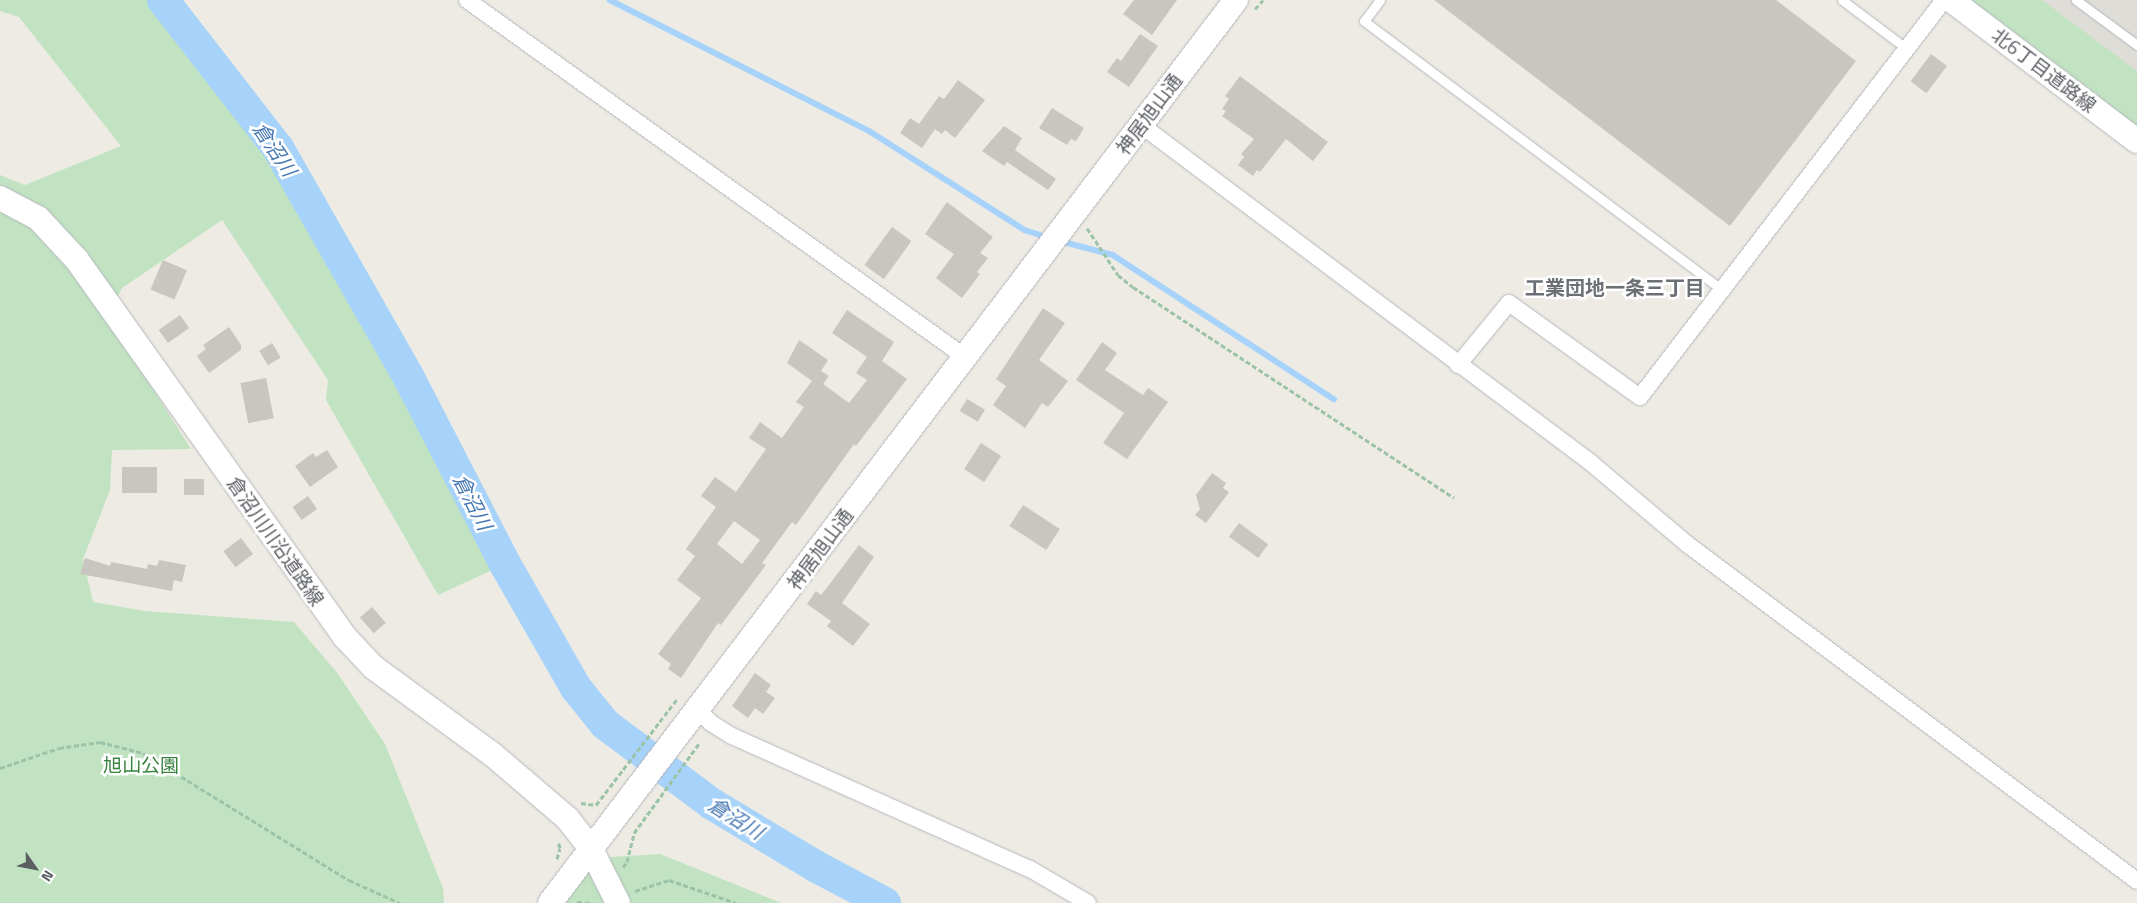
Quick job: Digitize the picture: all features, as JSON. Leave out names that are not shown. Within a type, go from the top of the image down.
[{"type":"street","points":[[468,0],[965,358]]},
{"type":"street","name":"神居旭山通","points":[[550,903],[591,848],[605,812],[689,738],[698,710],[1236,0]]},
{"type":"street","points":[[1458,365],[1509,303],[1640,397],[1907,49],[1953,1]]},
{"type":"street","name":"北6丁目道路線","points":[[1953,1],[2137,140]]},
{"type":"street","points":[[1141,125],[1458,365],[1590,462],[1687,544],[2137,882]]},
{"type":"street","name":"倉沼川川沿道路線","points":[[0,198],[38,218],[77,260],[344,636],[373,667],[492,754],[568,818],[591,848],[618,900]]},
{"type":"street","points":[[698,710],[711,723],[732,736],[1030,869],[1088,903]]},
{"type":"lane","points":[[1380,0],[1364,21],[1722,290]]},
{"type":"lane","points":[[1842,0],[1907,49]]},
{"type":"lane","points":[[2076,0],[2137,45]]},
{"type":"path","points":[[1069,220],[1132,287],[1454,498]]},
{"type":"path","points":[[605,812],[661,718]]},
{"type":"path","points":[[634,833],[689,738]]},
{"type":"path","points":[[0,768],[59,748],[100,742],[143,753],[349,880],[400,903]]},
{"type":"path","points":[[618,900],[669,880],[736,903]]},
{"type":"shaded area","points":[[1991,0],[2137,0],[2137,110]]},
{"type":"green space","name":"旭山公園","points":[[0,0],[163,0],[278,148],[408,376],[505,564],[438,595],[326,400],[328,380],[222,220],[122,288],[107,317],[191,449],[112,450],[110,490],[83,559],[93,602],[145,611],[294,622],[338,674],[385,744],[443,888],[444,903],[0,903],[0,175],[25,185],[121,146],[19,17],[0,11]]},
{"type":"green space","points":[[1971,0],[2042,0],[2137,71],[2137,127]]},
{"type":"green space","points":[[660,854],[781,903],[550,903],[596,858]]},
{"type":"building","points":[[1134,0],[1177,0],[1152,35],[1123,14]]},
{"type":"building","points":[[1434,0],[1776,0],[1856,61],[1730,226]]},
{"type":"building","points":[[1140,34],[1158,46],[1129,87],[1107,72],[1117,58],[1121,61]]},
{"type":"building","points":[[1931,54],[1947,66],[1927,93],[1911,81]]},
{"type":"building","points":[[1240,76],[1328,142],[1313,161],[1286,139],[1260,172],[1257,170],[1253,176],[1238,165],[1244,157],[1241,154],[1254,139],[1222,116],[1226,111],[1222,109],[1229,99],[1225,96]]},
{"type":"building","points":[[958,80],[985,100],[955,138],[945,130],[942,134],[935,129],[922,148],[900,133],[910,118],[919,124],[939,96],[944,99]]},
{"type":"building","points":[[1052,108],[1084,128],[1076,141],[1071,139],[1067,145],[1039,128]]},
{"type":"building","points":[[1004,126],[1022,138],[1015,150],[1056,179],[1048,190],[1007,162],[1004,166],[982,151]]},
{"type":"building","points":[[947,202],[993,237],[980,253],[988,258],[977,272],[980,274],[962,298],[936,278],[954,254],[925,234]]},
{"type":"building","points":[[892,227],[911,241],[884,279],[864,265]]},
{"type":"building","points":[[163,260],[187,270],[174,300],[150,289]]},
{"type":"building","points":[[1043,308],[1065,323],[1039,360],[1068,381],[1048,407],[1042,403],[1025,428],[993,405],[1006,386],[996,379]]},
{"type":"building","points":[[847,310],[894,342],[882,361],[907,379],[856,446],[854,444],[796,525],[792,522],[762,563],[766,565],[721,625],[718,623],[681,678],[668,669],[671,664],[658,654],[701,598],[677,580],[695,556],[686,549],[716,507],[701,496],[715,477],[736,492],[766,449],[749,438],[760,422],[782,438],[804,407],[796,402],[812,381],[787,363],[799,340],[828,360],[821,371],[829,376],[823,384],[849,403],[867,380],[856,373],[867,357],[832,333]],"holes":[[[734,521],[760,540],[742,564],[717,544]]]},
{"type":"building","points":[[180,315],[189,328],[168,343],[159,330]]},
{"type":"building","points":[[229,327],[241,345],[241,350],[209,373],[197,356],[206,349],[203,345]]},
{"type":"building","points":[[1102,342],[1117,353],[1105,370],[1143,395],[1148,388],[1168,402],[1127,459],[1103,443],[1124,413],[1076,380]]},
{"type":"building","points":[[272,343],[281,358],[268,365],[259,351]]},
{"type":"building","points":[[266,378],[274,418],[248,423],[240,383]]},
{"type":"building","points":[[967,399],[985,410],[978,422],[960,411]]},
{"type":"building","points":[[981,443],[1001,456],[984,482],[964,469]]},
{"type":"building","points":[[327,450],[338,467],[310,487],[295,466],[313,453],[316,457]]},
{"type":"building","points":[[122,467],[157,467],[157,493],[122,493]]},
{"type":"building","points":[[1212,473],[1226,483],[1223,488],[1229,492],[1206,523],[1195,515],[1200,509],[1196,495]]},
{"type":"building","points":[[184,479],[204,479],[204,495],[184,495]]},
{"type":"building","points":[[308,496],[317,509],[302,520],[292,507]]},
{"type":"building","points":[[1023,505],[1060,529],[1046,550],[1009,526]]},
{"type":"building","points":[[1239,523],[1268,544],[1258,558],[1229,537]]},
{"type":"building","points":[[241,538],[253,554],[235,567],[223,551]]},
{"type":"building","points":[[859,545],[874,557],[842,603],[870,624],[853,646],[827,626],[831,621],[807,604],[816,591],[821,595]]},
{"type":"building","points":[[85,558],[110,566],[111,562],[147,569],[148,564],[157,566],[159,560],[186,565],[182,582],[174,580],[172,591],[80,574]]},
{"type":"building","points":[[372,607],[386,623],[374,633],[360,617]]},
{"type":"building","points":[[755,673],[771,685],[766,692],[775,698],[763,714],[755,708],[748,718],[732,706]]},
{"type":"waterway","name":"倉沼川","points":[[163,0],[278,148],[408,376],[505,564],[576,688],[605,724],[712,804],[817,867],[885,903]]},
{"type":"waterway","points":[[610,0],[871,132],[1025,230],[1049,238]]},
{"type":"waterway","points":[[1060,241],[1113,255],[1334,399]]},
{"type":"district","name":"工業団地一条三丁目","points":[[1615,287]]}]
